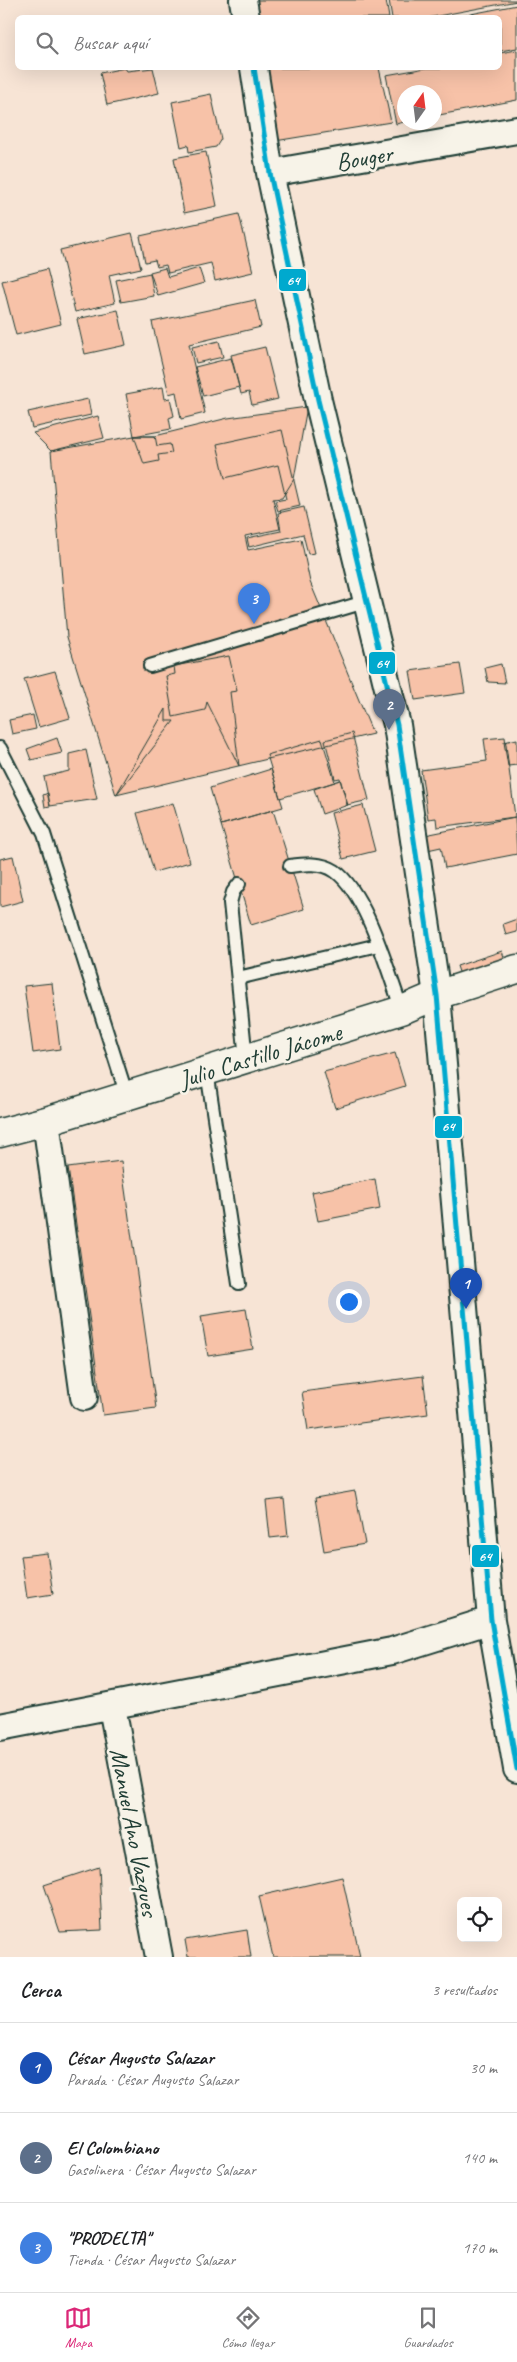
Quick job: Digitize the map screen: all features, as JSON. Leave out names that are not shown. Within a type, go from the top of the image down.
[{"type":"main road","name":"Julio Castillo Jácome","points":[[0,1133],[46,1121],[402,1010],[438,995],[517,969]]},
{"type":"street","points":[[243,0],[246,15]]},
{"type":"street","points":[[254,70],[270,173],[318,400],[397,725],[438,995],[491,1620],[517,1769]]},
{"type":"street","name":"Bouger","points":[[270,173],[517,130]]},
{"type":"street","points":[[46,1121],[84,1397]]},
{"type":"street","points":[[0,1727],[112,1707],[392,1651],[491,1620]]},
{"type":"street","name":"Manuel Ano Vazques","points":[[112,1707],[159,1957]]},
{"type":"lane","points":[[150,666],[368,601]]},
{"type":"lane","points":[[0,748],[44,834],[127,1096]]},
{"type":"lane","points":[[290,866],[311,863],[334,870],[360,901],[402,1010]]},
{"type":"lane","points":[[239,884],[233,892],[230,903],[246,1059]]},
{"type":"lane","points":[[238,978],[378,946]]},
{"type":"lane","points":[[207,1071],[239,1284]]},
{"type":"building","points":[[253,0],[386,0],[388,15],[255,15]]},
{"type":"building","points":[[389,0],[517,0],[443,15],[392,15]]},
{"type":"building","points":[[517,5],[517,48],[502,51],[502,15],[465,15]]},
{"type":"building","points":[[517,50],[517,100],[442,114],[442,85],[397,85],[396,124],[386,75],[415,70],[502,70],[502,53]]},
{"type":"building","points":[[115,70],[153,70],[159,93],[107,105],[100,73]]},
{"type":"building","points":[[263,70],[379,70],[391,122],[275,141]]},
{"type":"building","points":[[211,94],[221,139],[216,147],[189,152],[188,145],[181,147],[172,102]]},
{"type":"building","points":[[206,152],[217,206],[184,213],[174,158]]},
{"type":"building","points":[[239,214],[253,272],[215,281],[211,263],[168,273],[166,265],[157,267],[155,260],[145,262],[140,236]]},
{"type":"building","points":[[132,233],[141,268],[109,275],[115,303],[75,312],[60,250]]},
{"type":"building","points":[[165,268],[168,277],[199,268],[204,283],[158,296],[150,272]]},
{"type":"building","points":[[47,269],[61,324],[16,335],[2,281]]},
{"type":"building","points":[[150,273],[154,296],[121,302],[116,280]]},
{"type":"building","points":[[255,300],[261,327],[189,344],[205,413],[181,419],[176,392],[169,394],[152,322]]},
{"type":"building","points":[[118,310],[126,345],[85,354],[77,319]]},
{"type":"building","points":[[219,341],[223,357],[196,363],[192,347]]},
{"type":"building","points":[[265,347],[278,399],[252,405],[249,392],[241,394],[231,355]]},
{"type":"building","points":[[231,358],[239,387],[203,396],[195,367]]},
{"type":"building","points":[[163,387],[165,399],[170,398],[174,416],[169,418],[171,429],[134,436],[126,394]]},
{"type":"building","points":[[88,399],[91,415],[32,428],[28,412]]},
{"type":"building","points":[[307,407],[294,479],[282,498],[273,499],[280,529],[245,536],[248,550],[301,539],[310,582],[373,734],[116,795],[67,637],[51,451],[134,436],[155,436],[228,418]]},
{"type":"building","points":[[98,416],[104,438],[51,451],[33,433]]},
{"type":"building","points":[[282,430],[300,506],[278,511],[275,501],[286,499],[278,465],[225,478],[217,444]]},
{"type":"building","points":[[134,436],[155,436],[157,446],[170,444],[172,453],[158,455],[159,461],[144,464]]},
{"type":"building","points":[[304,507],[315,553],[308,554],[303,534],[249,547],[247,538],[281,531],[278,513]]},
{"type":"building","points":[[229,656],[237,691],[230,692],[239,766],[207,702],[205,710],[173,717],[166,676],[175,674],[174,666]]},
{"type":"building","points":[[460,664],[465,693],[415,700],[410,671]]},
{"type":"building","points":[[501,664],[505,683],[488,682],[485,668]]},
{"type":"building","points":[[55,671],[70,718],[39,727],[24,679]]},
{"type":"building","points":[[166,709],[166,721],[174,721],[116,795]]},
{"type":"building","points":[[33,715],[36,729],[12,734],[9,720]]},
{"type":"building","points":[[352,733],[369,800],[347,805],[340,778],[335,779],[325,740]]},
{"type":"building","points":[[505,737],[515,817],[437,827],[436,818],[428,819],[421,770],[487,761],[484,739]]},
{"type":"building","points":[[57,738],[62,753],[31,760],[27,749]]},
{"type":"building","points":[[322,739],[335,782],[280,798],[267,755]]},
{"type":"building","points":[[517,739],[517,765],[508,766],[504,742]]},
{"type":"building","points":[[86,750],[97,799],[50,806],[44,777],[69,771],[69,754]]},
{"type":"building","points":[[271,769],[283,807],[221,825],[210,788]]},
{"type":"building","points":[[340,780],[348,805],[322,814],[314,789]]},
{"type":"building","points":[[48,793],[50,806],[45,807],[43,795]]},
{"type":"building","points":[[173,803],[190,862],[154,872],[137,813]]},
{"type":"building","points":[[363,805],[375,851],[343,859],[331,813]]},
{"type":"building","points":[[273,810],[304,909],[251,925],[221,825]]},
{"type":"building","points":[[515,817],[517,854],[445,868],[441,847],[423,851],[420,836]]},
{"type":"building","points":[[13,856],[23,901],[0,907],[0,859]]},
{"type":"building","points":[[517,919],[517,932],[506,935],[503,924]]},
{"type":"building","points":[[502,951],[507,966],[462,981],[457,966]]},
{"type":"building","points":[[52,983],[60,1049],[33,1053],[24,986]]},
{"type":"building","points":[[395,1053],[405,1086],[335,1108],[324,1072]]},
{"type":"building","points":[[121,1161],[156,1408],[103,1415],[68,1168]]},
{"type":"building","points":[[375,1179],[380,1209],[318,1221],[312,1192]]},
{"type":"building","points":[[246,1309],[253,1349],[208,1356],[201,1316]]},
{"type":"building","points":[[423,1376],[428,1414],[308,1430],[302,1392]]},
{"type":"building","points":[[355,1491],[365,1544],[324,1551],[315,1498]]},
{"type":"building","points":[[284,1499],[288,1536],[270,1538],[266,1501]]},
{"type":"building","points":[[47,1553],[53,1594],[27,1598],[21,1556]]},
{"type":"building","points":[[99,1867],[102,1930],[60,1932],[44,1885]]},
{"type":"building","points":[[342,1877],[360,1957],[273,1957],[259,1896]]},
{"type":"building","points":[[247,1930],[251,1957],[188,1957],[185,1940]]},
{"type":"transit line","name":"64","points":[[254,70],[270,173],[318,400],[397,725],[437,995],[491,1620],[517,1769]]},
{"type":"place","name":"\"PRODELTA\"","points":[[254,624]]},
{"type":"place","name":"El Colombiano","points":[[389,730]]},
{"type":"place","name":"César Augusto Salazar","points":[[466,1309]]}]
